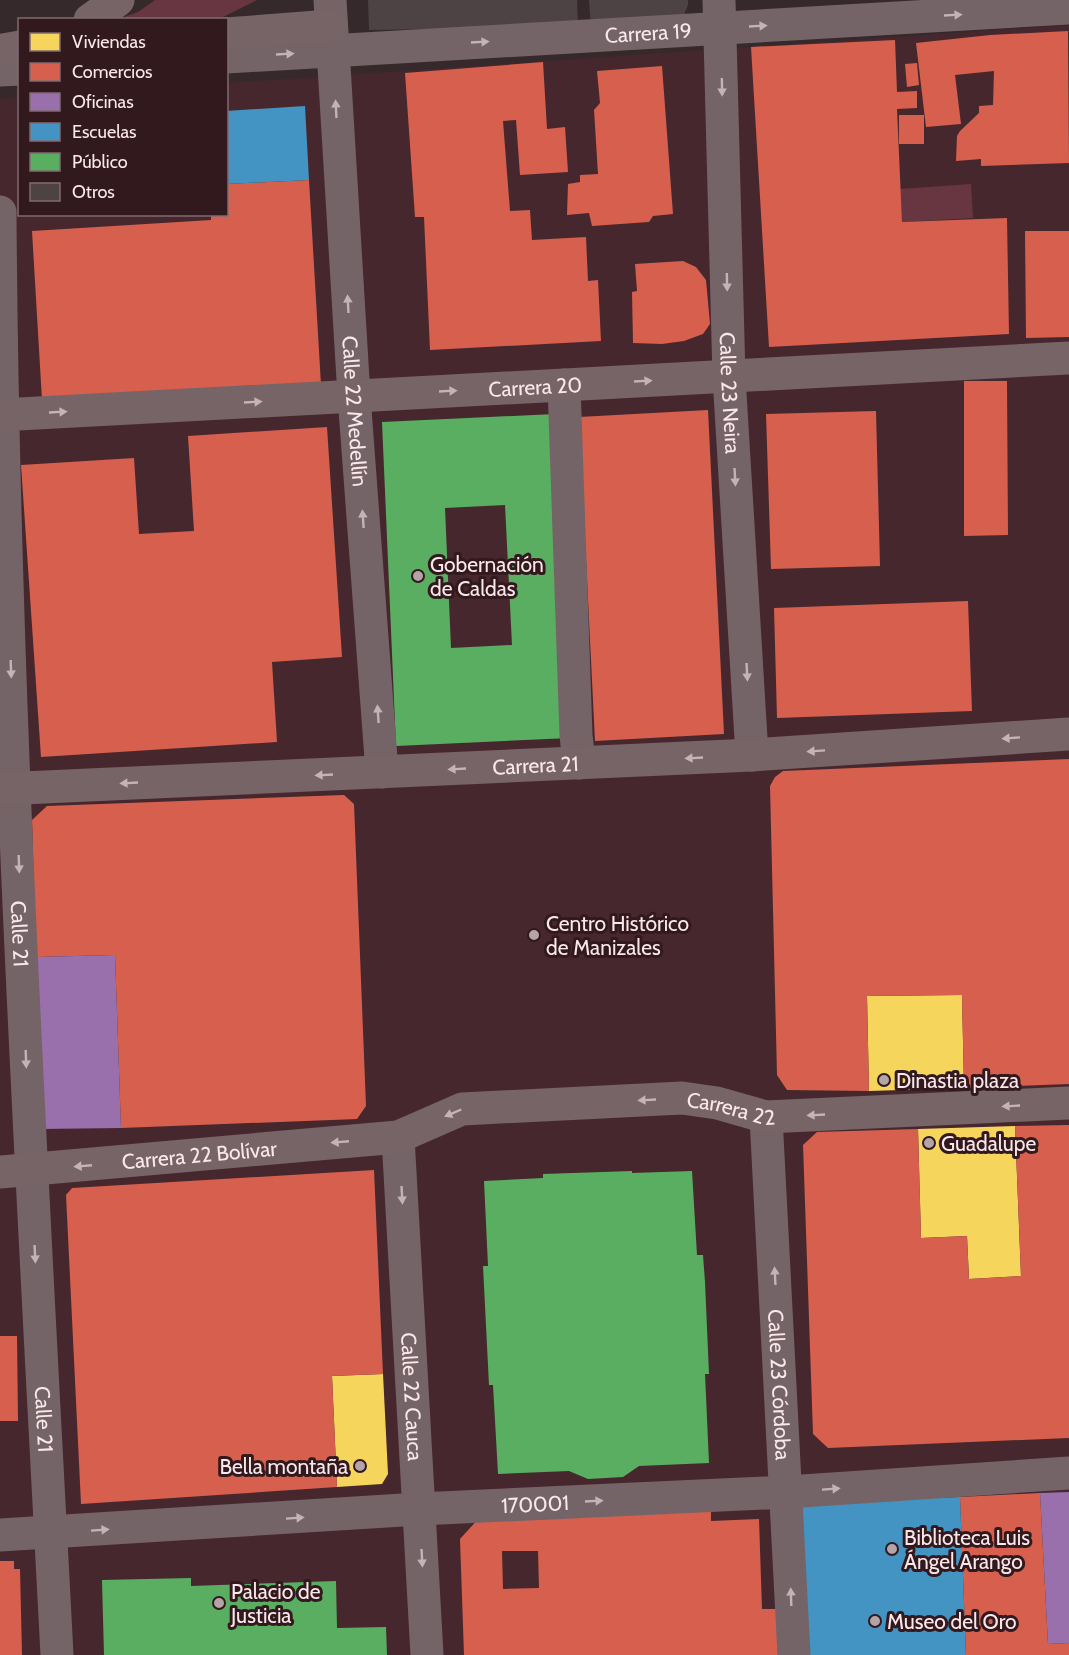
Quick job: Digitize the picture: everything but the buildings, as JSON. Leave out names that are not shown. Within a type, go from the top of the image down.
[{"type":"main road","points":[[75,18],[97,0]]},
{"type":"main road","points":[[93,18],[118,0]]},
{"type":"main road","points":[[228,34],[331,26]]},
{"type":"main road","name":"Carrera 20","points":[[1,415],[1069,358]]},
{"type":"main road","name":"Carrera 21","points":[[8,789],[752,755],[1069,734]]},
{"type":"main road","name":"Carrera 22","points":[[398,1137],[462,1109],[682,1098],[717,1103],[766,1117],[1069,1103]]},
{"type":"main road","name":"Carrera 22 Bolívar","points":[[15,1171],[398,1137]]},
{"type":"street","name":"Carrera 19","points":[[228,56],[331,26],[720,14],[1069,8]]},
{"type":"street","name":"Calle 23 Neira","points":[[720,14],[729,377],[752,755]]},
{"type":"street","name":"Calle 22 Medellín","points":[[331,26],[354,396],[382,772]]},
{"type":"street","name":"Calle 21","points":[[0,212],[1,415],[15,1171],[50,1533],[57,1655]]},
{"type":"street","points":[[564,385],[576,735],[579,763]]},
{"type":"street","name":"Calle 23 Córdoba","points":[[766,1117],[794,1655]]},
{"type":"street","name":"Calle 22 Cauca","points":[[398,1137],[428,1655]]},
{"type":"street","name":"170001","points":[[0,1535],[419,1509],[787,1492],[1069,1473]]},
{"type":"shaded area","points":[[155,0],[257,0],[221,18],[121,18],[138,12]]},
{"type":"shaded area","name":"Centro Histórico de Manizales","points":[[1069,25],[1069,1655],[0,1655],[0,99],[18,98],[18,216],[228,216],[228,83]]},
{"type":"shaded area","points":[[971,184],[973,218],[902,222],[900,189]]},
{"type":"place","name":"Gobernación de Caldas","points":[[418,576]]},
{"type":"place","name":"Centro Histórico de Manizales","points":[[534,935]]},
{"type":"place","name":"Dinastia plaza","points":[[884,1080]]},
{"type":"place","name":"Guadalupe","points":[[929,1143]]},
{"type":"place","name":"Bella montaña","points":[[360,1466]]},
{"type":"place","name":"Biblioteca Luis Ángel Arango","points":[[892,1549]]},
{"type":"place","name":"Palacio de Justicia","points":[[219,1603]]},
{"type":"place","name":"Museo del Oro","points":[[875,1621]]}]
